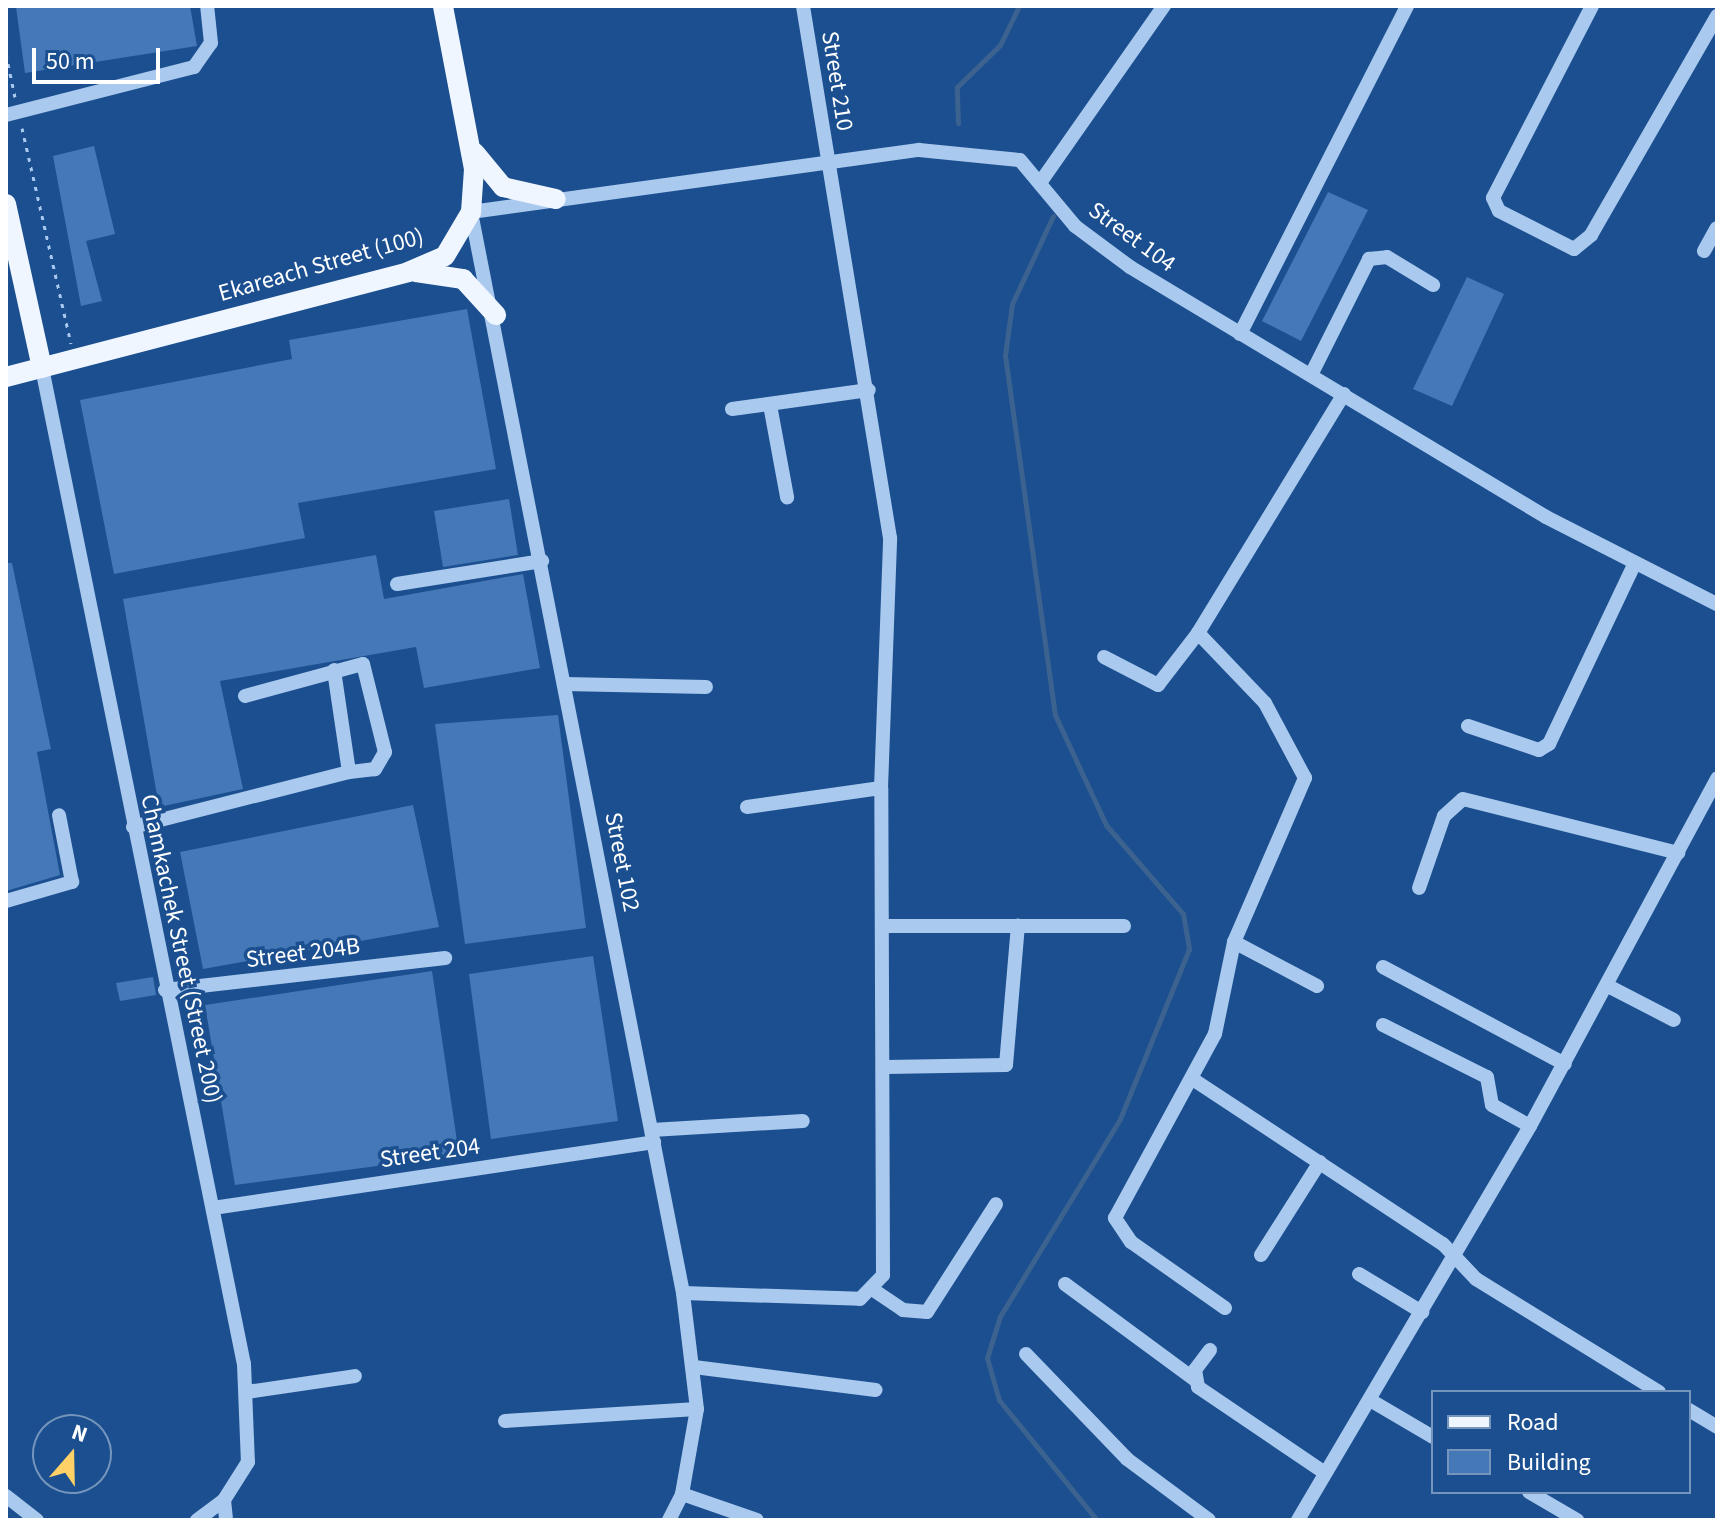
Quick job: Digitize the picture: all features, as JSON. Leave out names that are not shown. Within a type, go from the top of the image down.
[{"type":"main road","points":[[443,6],[470,146],[471,212]]},
{"type":"main road","points":[[470,146],[503,187],[556,199]]},
{"type":"main road","points":[[6,204],[42,368]]},
{"type":"main road","name":"Ekareach Street (100)","points":[[6,377],[408,272],[445,256],[471,212]]},
{"type":"main road","points":[[408,272],[463,279],[496,315]]},
{"type":"street","points":[[12,113],[194,67],[208,52],[207,6]]},
{"type":"street","name":"Street 210","points":[[803,6],[827,163],[869,390],[890,538],[881,788],[886,1067],[883,1275],[875,1291]]},
{"type":"street","points":[[1042,180],[1164,6]]},
{"type":"street","points":[[1240,334],[1407,6]]},
{"type":"street","points":[[1592,6],[1494,185],[1499,211],[1574,249],[1591,235],[1717,16]]},
{"type":"street","name":"Street 104","points":[[471,212],[919,150],[976,151],[1020,160],[1042,180],[1075,226],[1240,334],[1635,563],[1717,604]]},
{"type":"street","name":"Street 102","points":[[471,212],[496,315],[683,1293],[697,1409],[682,1494],[669,1520]]},
{"type":"street","points":[[1704,251],[1717,228]]},
{"type":"street","points":[[1311,375],[1369,259],[1387,257],[1433,285]]},
{"type":"street","name":"Chamkachek Street (Street 200)","points":[[42,368],[165,990],[213,1208],[247,1392],[248,1462],[224,1500],[197,1520]]},
{"type":"street","points":[[732,409],[869,390]]},
{"type":"street","points":[[1104,657],[1158,685],[1198,633],[1344,394]]},
{"type":"street","points":[[770,405],[787,497]]},
{"type":"street","points":[[397,584],[542,561]]},
{"type":"street","points":[[1468,726],[1539,750],[1549,744],[1635,563]]},
{"type":"street","points":[[1198,633],[1265,703],[1304,765],[1305,778],[1234,942],[1223,1010],[1194,1080],[1115,1218],[1131,1242],[1225,1308]]},
{"type":"street","points":[[133,827],[349,772],[375,769],[385,752],[370,670],[363,664],[245,696]]},
{"type":"street","points":[[334,670],[349,772]]},
{"type":"street","points":[[565,684],[706,687]]},
{"type":"street","points":[[1298,1520],[1530,1126],[1608,986],[1717,778]]},
{"type":"street","points":[[747,807],[881,788]]},
{"type":"street","points":[[1419,888],[1444,816],[1463,799],[1678,853]]},
{"type":"street","points":[[6,901],[72,882],[59,815]]},
{"type":"street","points":[[884,926],[1124,926]]},
{"type":"street","points":[[886,1067],[1006,1065],[1018,926]]},
{"type":"street","points":[[1234,942],[1317,986]]},
{"type":"street","name":"Street 204B","points":[[165,990],[445,958]]},
{"type":"street","points":[[1383,967],[1565,1064]]},
{"type":"street","points":[[1608,986],[1674,1020]]},
{"type":"street","points":[[1383,1025],[1487,1077],[1492,1105],[1530,1126]]},
{"type":"street","points":[[1194,1080],[1443,1244],[1453,1259],[1656,1390]]},
{"type":"street","name":"Street 204","points":[[213,1208],[653,1136],[803,1121]]},
{"type":"street","points":[[1261,1255],[1320,1162]]},
{"type":"street","points":[[683,1293],[860,1299],[875,1291],[903,1310],[927,1312],[996,1204]]},
{"type":"street","points":[[1359,1274],[1422,1312]]},
{"type":"street","points":[[1065,1284],[1194,1379],[1227,1411],[1325,1473]]},
{"type":"street","points":[[1194,1379],[1210,1350]]},
{"type":"street","points":[[1026,1354],[1127,1459],[1209,1520]]},
{"type":"street","points":[[694,1367],[876,1390]]},
{"type":"street","points":[[247,1392],[355,1376]]},
{"type":"street","points":[[1370,1400],[1431,1436]]},
{"type":"street","points":[[505,1421],[697,1409]]},
{"type":"street","points":[[1691,1411],[1717,1427]]},
{"type":"street","points":[[682,1494],[757,1520]]},
{"type":"street","points":[[1532,1494],[1577,1520]]},
{"type":"street","points":[[6,1496],[37,1520]]},
{"type":"street","points":[[224,1500],[226,1520]]},
{"type":"path","points":[[6,54],[12,113],[75,359]]},
{"type":"building","points":[[190,6],[197,46],[25,73],[16,7]]},
{"type":"building","points":[[94,146],[115,234],[86,241],[102,301],[81,306],[53,156]]},
{"type":"building","points":[[1328,192],[1368,210],[1301,341],[1262,321]]},
{"type":"building","points":[[1467,277],[1504,294],[1452,406],[1413,389]]},
{"type":"building","points":[[467,309],[496,469],[298,503],[305,538],[114,574],[80,400],[292,359],[289,340]]},
{"type":"building","points":[[509,499],[518,555],[443,567],[434,511]]},
{"type":"building","points":[[376,555],[384,599],[523,574],[540,668],[424,688],[416,647],[220,681],[243,789],[159,807],[123,599]]},
{"type":"building","points":[[6,563],[12,563],[51,749],[37,752],[60,875],[6,891]]},
{"type":"building","points":[[558,715],[586,928],[465,944],[435,724]]},
{"type":"building","points":[[413,805],[439,927],[203,969],[180,852]]},
{"type":"building","points":[[593,956],[618,1121],[491,1139],[469,974]]},
{"type":"building","points":[[432,971],[459,1155],[235,1185],[205,1005]]},
{"type":"building","points":[[153,977],[156,995],[120,1001],[116,983]]},
{"type":"waterway","points":[[958,123],[957,87],[1000,45],[1019,6]]},
{"type":"waterway","points":[[1053,216],[1012,304],[1005,355],[1055,715],[1106,825],[1183,914],[1189,949],[1120,1119],[1000,1316],[987,1358],[999,1400],[1097,1520]]}]
